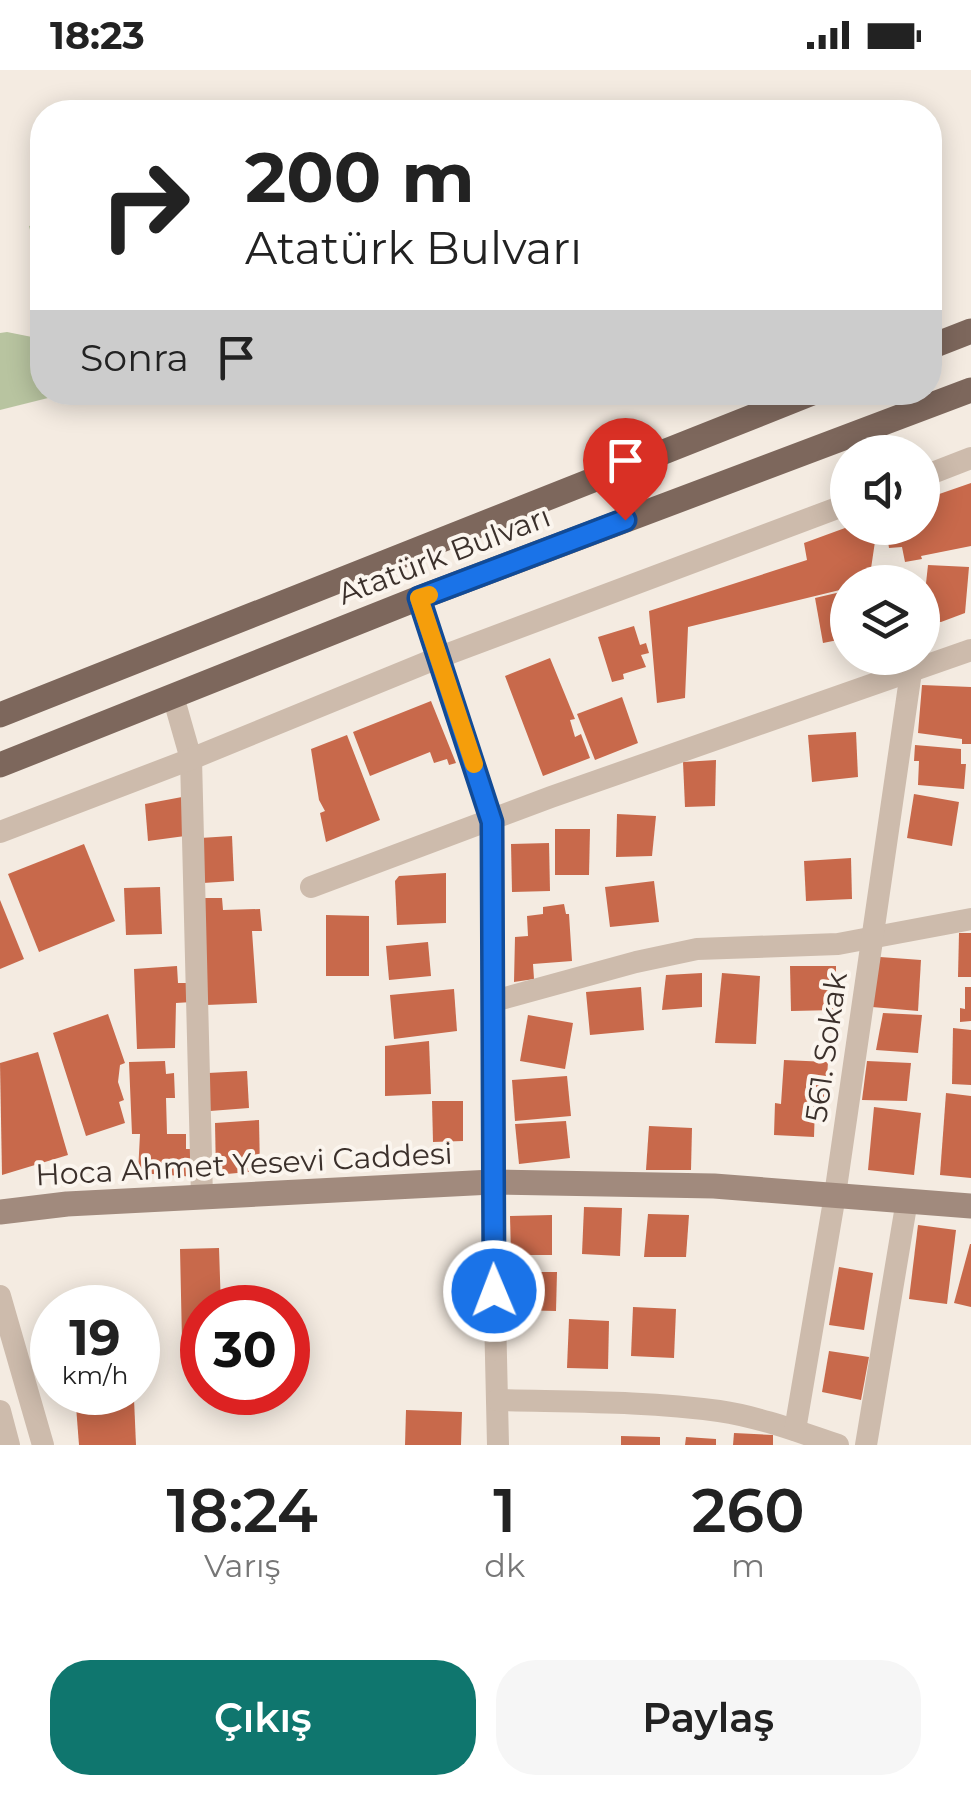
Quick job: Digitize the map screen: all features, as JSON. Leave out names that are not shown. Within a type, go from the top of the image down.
[{"type":"main road","points":[[942,342],[971,331]]},
{"type":"main road","name":"Atatürk Bulvarı","points":[[942,401],[971,390]]},
{"type":"main road","name":"Atatürk Bulvarı","points":[[0,715],[782,405]]},
{"type":"main road","name":"Atatürk Bulvarı","points":[[0,766],[419,598],[931,405]]},
{"type":"street","points":[[940,470],[971,458]]},
{"type":"street","points":[[0,832],[440,658],[830,511]]},
{"type":"street","points":[[419,598],[492,822],[492,1182],[498,1445]]},
{"type":"street","points":[[940,662],[971,650]]},
{"type":"street","points":[[311,887],[551,797],[903,675]]},
{"type":"street","name":"561. Sokak","points":[[794,1430],[835,1195],[912,675]]},
{"type":"street","points":[[174,696],[190,760],[202,1197]]},
{"type":"street","points":[[494,1001],[697,949],[871,940],[971,919]]},
{"type":"street","name":"Hoca Ahmet Yesevi Caddesi","points":[[0,1212],[492,1182],[714,1186],[971,1206]]},
{"type":"street","points":[[866,1445],[906,1200]]},
{"type":"street","points":[[0,1298],[43,1445]]},
{"type":"street","points":[[497,1400],[721,1411],[838,1445]]},
{"type":"street","points":[[0,1410],[10,1445]]},
{"type":"green space","points":[[0,333],[30,337],[30,402],[0,410]]},
{"type":"building","points":[[971,483],[971,546],[905,562],[902,547],[889,545],[940,545],[940,494]]},
{"type":"building","points":[[830,533],[830,545],[874,545],[872,565],[830,565],[830,592],[688,627],[685,698],[657,703],[649,611],[807,560],[804,543]]},
{"type":"building","points":[[940,566],[969,567],[965,613],[941,622]]},
{"type":"building","points":[[830,594],[830,642],[823,643],[815,598]]},
{"type":"building","points":[[634,626],[640,645],[646,643],[649,653],[641,655],[646,667],[612,682],[598,637]]},
{"type":"building","points":[[550,658],[575,719],[570,720],[575,737],[581,734],[590,758],[543,776],[505,676]]},
{"type":"building","points":[[922,685],[971,687],[971,744],[962,744],[962,739],[918,733]]},
{"type":"building","points":[[622,697],[638,743],[595,760],[577,714]]},
{"type":"building","points":[[431,701],[456,763],[449,765],[447,759],[434,763],[430,752],[370,776],[353,732]]},
{"type":"building","points":[[856,732],[858,777],[812,782],[808,735]]},
{"type":"building","points":[[347,735],[380,820],[326,842],[320,813],[325,811],[319,800],[311,749]]},
{"type":"building","points":[[915,745],[961,749],[961,764],[966,764],[964,789],[918,785]]},
{"type":"building","points":[[716,760],[715,806],[685,807],[683,762]]},
{"type":"building","points":[[914,794],[959,802],[952,846],[907,838]]},
{"type":"building","points":[[182,797],[185,836],[148,841],[145,804]]},
{"type":"building","points":[[617,814],[656,816],[652,856],[616,857]]},
{"type":"building","points":[[555,829],[590,829],[589,875],[555,875]]},
{"type":"building","points":[[232,836],[234,881],[203,883],[200,838]]},
{"type":"building","points":[[549,843],[550,891],[512,892],[511,844]]},
{"type":"building","points":[[84,844],[115,921],[39,952],[8,874]]},
{"type":"building","points":[[851,858],[852,899],[806,901],[804,861]]},
{"type":"building","points":[[446,873],[446,923],[397,925],[395,881],[399,876]]},
{"type":"building","points":[[654,881],[659,922],[610,927],[605,887]]},
{"type":"building","points":[[160,887],[162,934],[126,935],[124,888]]},
{"type":"building","points":[[203,898],[222,898],[223,910],[260,909],[262,931],[252,931],[257,1003],[206,1005]]},
{"type":"building","points":[[0,900],[24,959],[0,969]]},
{"type":"building","points":[[564,904],[569,914],[572,961],[533,964],[534,979],[514,982],[515,937],[528,936],[527,916],[543,914],[543,907]]},
{"type":"building","points":[[326,915],[369,916],[369,976],[326,976]]},
{"type":"building","points":[[959,933],[971,933],[971,977],[958,977]]},
{"type":"building","points":[[428,942],[431,976],[389,980],[386,946]]},
{"type":"building","points":[[880,957],[921,960],[918,1011],[872,1007]]},
{"type":"building","points":[[177,966],[178,983],[191,983],[192,1002],[176,1003],[175,1048],[137,1049],[134,969]]},
{"type":"building","points":[[790,966],[836,966],[836,1010],[791,1011]]},
{"type":"building","points":[[702,973],[702,1007],[662,1010],[666,975]]},
{"type":"building","points":[[722,973],[760,976],[756,1044],[715,1043]]},
{"type":"building","points":[[641,987],[644,1030],[590,1035],[586,992]]},
{"type":"building","points":[[965,987],[971,987],[971,1021],[960,1022],[960,1008],[965,1009]]},
{"type":"building","points":[[454,989],[457,1031],[394,1039],[390,995]]},
{"type":"building","points":[[883,1013],[922,1015],[918,1053],[876,1050]]},
{"type":"building","points":[[108,1014],[125,1063],[120,1065],[118,1082],[125,1123],[86,1136],[53,1033]]},
{"type":"building","points":[[528,1015],[573,1023],[565,1069],[520,1061]]},
{"type":"building","points":[[953,1028],[971,1030],[971,1085],[952,1084]]},
{"type":"building","points":[[429,1041],[431,1094],[385,1096],[385,1046]]},
{"type":"building","points":[[38,1052],[68,1155],[2,1175],[0,1063]]},
{"type":"building","points":[[784,1060],[828,1062],[825,1107],[815,1106],[814,1137],[774,1135],[775,1103],[781,1104]]},
{"type":"building","points":[[165,1061],[166,1074],[174,1073],[175,1098],[166,1098],[167,1134],[186,1134],[186,1149],[196,1149],[197,1177],[138,1173],[140,1134],[132,1134],[129,1062]]},
{"type":"building","points":[[867,1061],[911,1063],[907,1101],[862,1100]]},
{"type":"building","points":[[247,1071],[249,1108],[210,1111],[208,1073]]},
{"type":"building","points":[[567,1076],[571,1116],[515,1121],[512,1080]]},
{"type":"building","points":[[946,1093],[971,1096],[971,1178],[940,1175]]},
{"type":"building","points":[[432,1101],[463,1101],[463,1141],[433,1142]]},
{"type":"building","points":[[874,1107],[921,1113],[914,1175],[868,1170]]},
{"type":"building","points":[[259,1120],[260,1171],[216,1175],[215,1123]]},
{"type":"building","points":[[566,1121],[570,1158],[519,1164],[515,1124]]},
{"type":"building","points":[[649,1126],[692,1128],[691,1170],[646,1170]]},
{"type":"building","points":[[584,1207],[622,1208],[620,1256],[582,1254]]},
{"type":"building","points":[[648,1214],[689,1215],[686,1257],[644,1257]]},
{"type":"building","points":[[552,1215],[552,1255],[511,1255],[510,1216]]},
{"type":"building","points":[[918,1225],[956,1230],[947,1304],[909,1299]]},
{"type":"building","points":[[971,1244],[971,1307],[954,1303]]},
{"type":"building","points":[[219,1248],[220,1285],[181,1285],[180,1249]]},
{"type":"building","points":[[839,1267],[873,1273],[864,1330],[829,1325]]},
{"type":"building","points":[[515,1272],[557,1272],[556,1311],[514,1310]]},
{"type":"building","points":[[633,1307],[676,1309],[674,1358],[631,1356]]},
{"type":"building","points":[[569,1319],[609,1321],[608,1369],[567,1368]]},
{"type":"building","points":[[829,1351],[869,1357],[861,1400],[822,1392]]},
{"type":"building","points":[[406,1410],[462,1412],[461,1445],[405,1445]]},
{"type":"building","points":[[77,1415],[135,1415],[136,1445],[79,1445]]},
{"type":"building","points":[[734,1433],[773,1435],[773,1445],[733,1445]]},
{"type":"building","points":[[621,1436],[660,1437],[660,1445],[621,1445]]},
{"type":"building","points":[[686,1437],[716,1439],[716,1445],[685,1445]]},
{"type":"slow traffic","points":[[429,595],[419,598],[474,764]]},
{"type":"route","points":[[494,1291],[492,822],[419,598],[625,520]]}]
